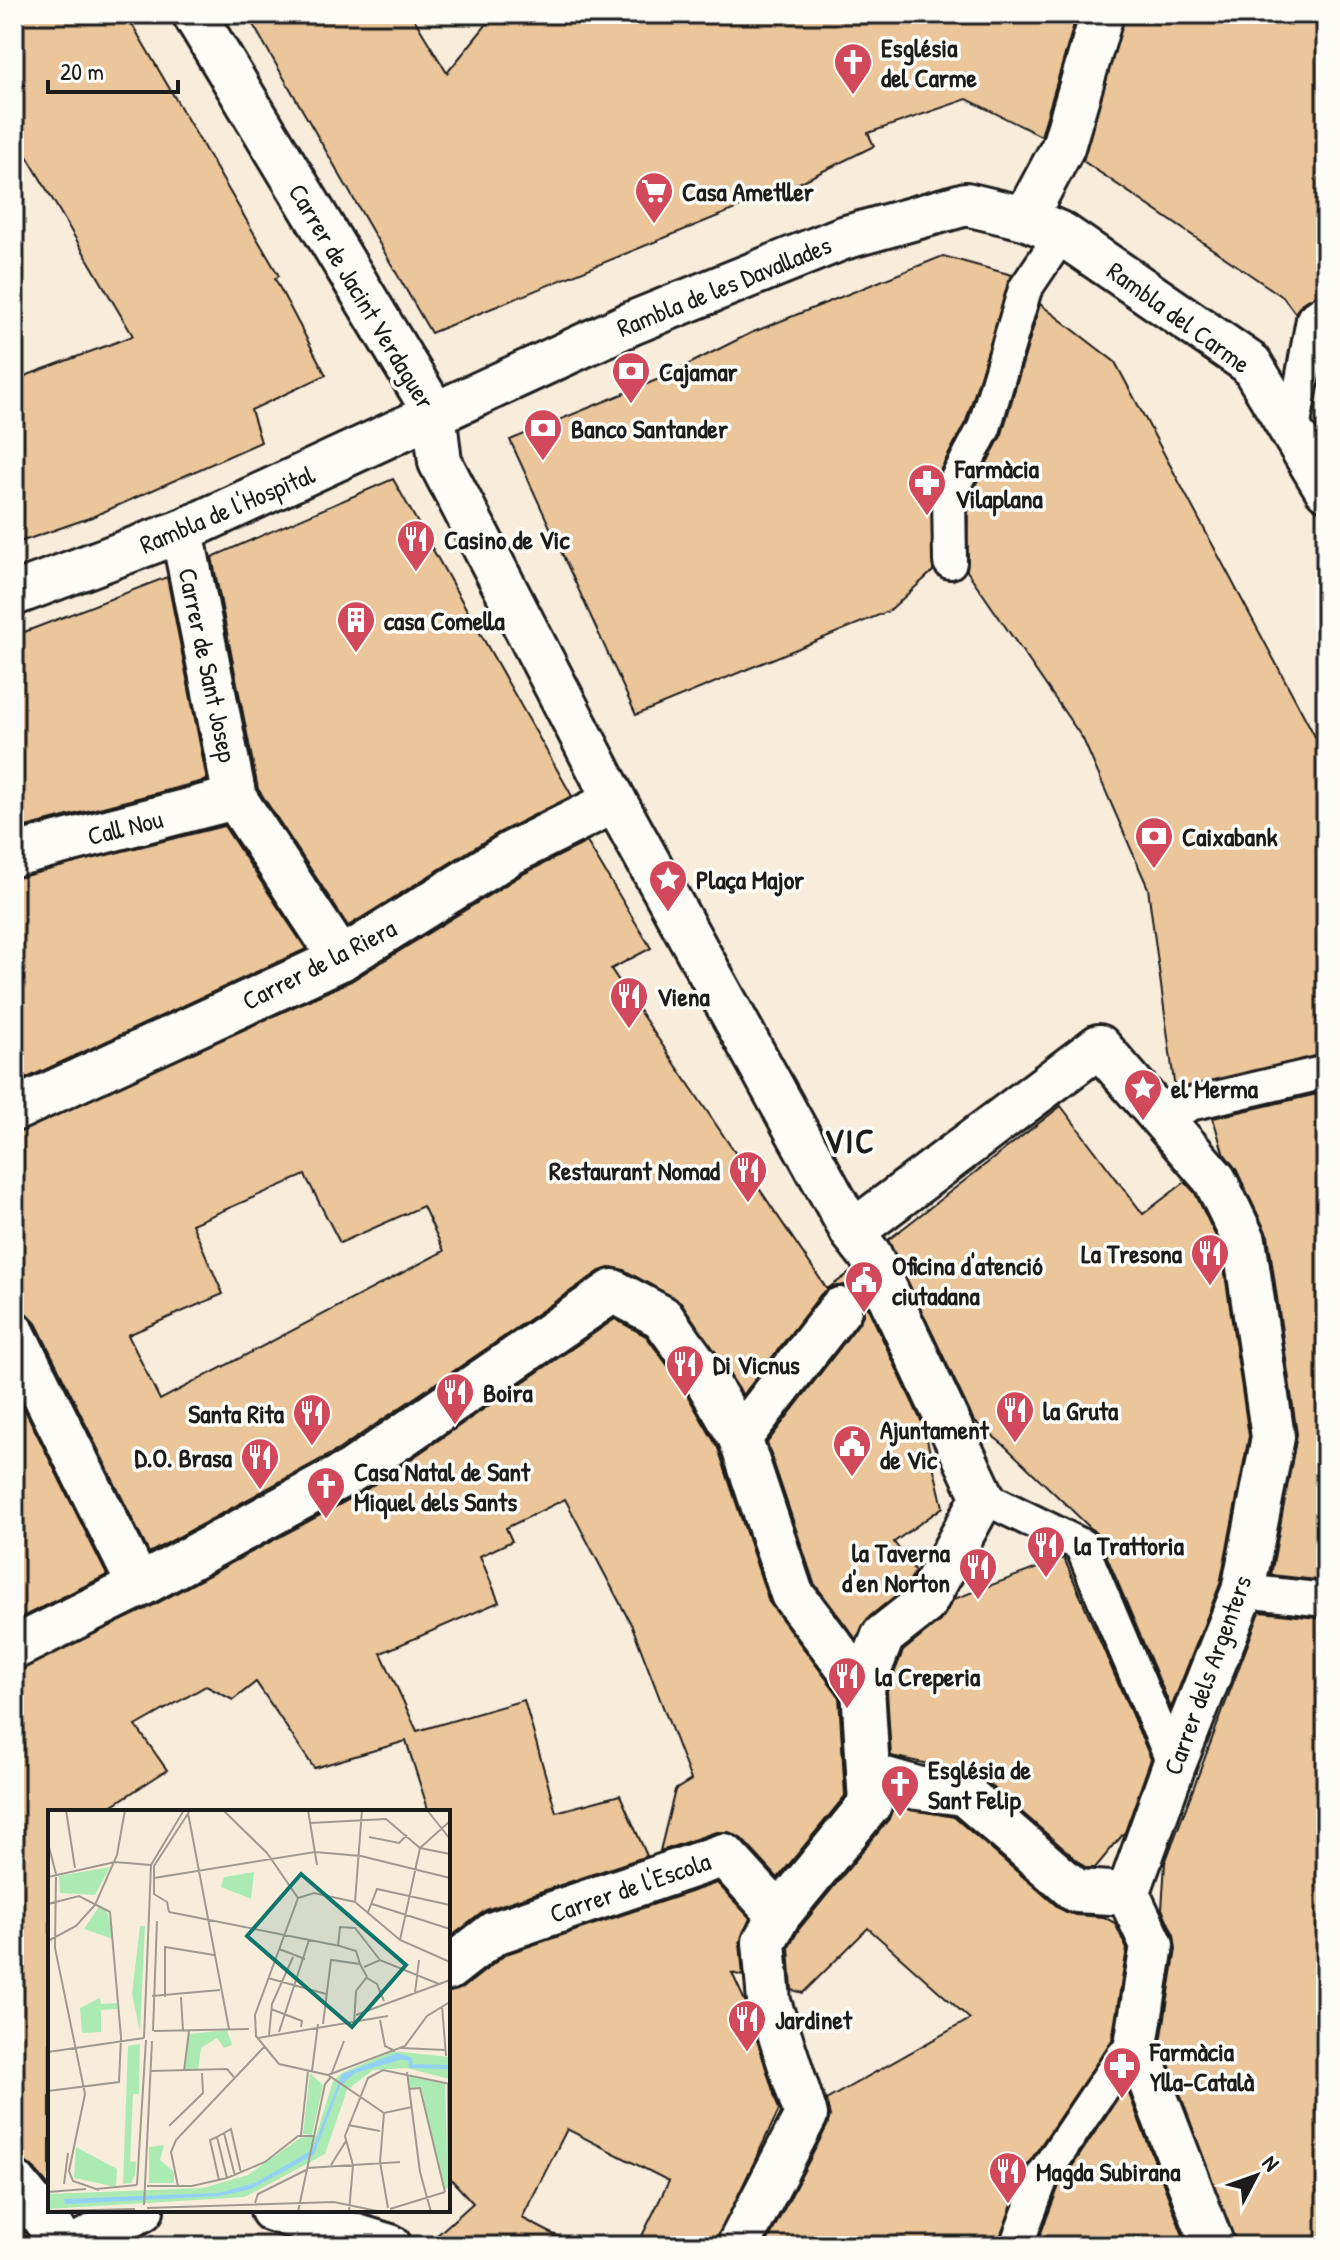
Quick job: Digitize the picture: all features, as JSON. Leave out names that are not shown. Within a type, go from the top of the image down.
[{"type":"street","name":"Carrer de Jacint Verdaguer","points":[[194,14],[434,412],[440,462],[615,801]]},
{"type":"street","points":[[950,562],[949,494],[984,428],[1102,14]]},
{"type":"street","name":"Rambla de les Davallades","points":[[434,412],[632,323],[843,238],[966,204],[1043,226]]},
{"type":"street","name":"Rambla del Carme","points":[[1043,226],[1251,364],[1326,489]]},
{"type":"street","points":[[1293,430],[1313,319],[1326,310]]},
{"type":"street","name":"Rambla de l'Hospital","points":[[14,594],[182,531],[311,473],[434,412]]},
{"type":"street","name":"Carrer de Sant Josep","points":[[182,531],[235,798]]},
{"type":"street","points":[[235,798],[341,959]]},
{"type":"street","name":"Call Nou","points":[[14,855],[235,798]]},
{"type":"street","points":[[615,801],[852,1232],[870,1255],[983,1497],[1081,1545],[1174,1765]]},
{"type":"street","name":"Carrer de la Riera","points":[[14,1110],[341,959],[511,853],[615,801]]},
{"type":"street","points":[[852,1232],[1099,1046],[1155,1110],[1326,1072]]},
{"type":"street","name":"Carrer dels Argenters","points":[[1128,1894],[1174,1765],[1243,1591],[1273,1437],[1244,1240],[1215,1180],[1155,1110]]},
{"type":"street","points":[[14,1648],[139,1586],[351,1471],[613,1291],[662,1317],[699,1368],[740,1438],[792,1594],[863,1687]]},
{"type":"street","points":[[740,1438],[840,1309]]},
{"type":"street","points":[[14,1334],[139,1586]]},
{"type":"street","points":[[738,2246],[806,2115],[769,2002],[764,1942],[779,1915],[870,1804],[863,1687],[883,1636],[925,1603],[983,1497]]},
{"type":"street","points":[[1243,1591],[1326,1600]]},
{"type":"street","points":[[868,1774],[917,1788],[964,1794],[1076,1891],[1128,1894],[1152,1945],[1136,2045],[1213,2246]]},
{"type":"street","name":"Carrer de l'Escola","points":[[450,1967],[494,1933],[724,1855],[779,1915]]},
{"type":"street","points":[[1016,2246],[1042,2177],[1123,2056],[1136,2045]]},
{"type":"street","points":[[14,2182],[66,2246]]},
{"type":"street","points":[[74,2246],[138,2212]]},
{"type":"street","points":[[279,2212],[390,2246]]},
{"type":"building","points":[[14,14],[126,14],[279,276],[275,279],[326,375],[251,410],[261,442],[92,517],[14,544],[14,380],[133,336],[14,134]]},
{"type":"building","points":[[247,14],[411,14],[447,73],[495,14],[1077,14],[1041,136],[967,99],[868,133],[874,146],[799,183],[431,333]]},
{"type":"building","points":[[1125,14],[1326,14],[1326,291],[1302,303],[1295,313],[1283,297],[1083,161]]},
{"type":"building","points":[[943,256],[1012,275],[966,421],[932,486],[933,571],[889,611],[636,715],[510,440],[659,379],[751,333]]},
{"type":"building","points":[[1040,304],[1115,362],[1326,757],[1326,1054],[1175,1090],[1148,888],[1083,739],[967,571],[968,499],[1002,434]]},
{"type":"building","name":"casa Comella","points":[[393,479],[572,796],[498,833],[348,926],[258,789],[212,557]]},
{"type":"building","points":[[167,577],[207,780],[14,830],[14,636]]},
{"type":"building","points":[[224,826],[306,949],[14,1084],[14,878]]},
{"type":"building","points":[[587,842],[651,948],[611,969],[827,1289],[851,1272],[924,1427],[943,1507],[894,1542],[915,1571],[906,1587],[868,1618],[856,1639],[814,1583],[767,1443],[864,1313],[862,1301],[855,1291],[844,1285],[832,1287],[821,1294],[743,1395],[681,1302],[624,1270],[612,1267],[600,1271],[338,1450],[149,1553],[36,1323],[27,1314],[14,1310],[14,1134],[351,981],[523,874]],"holes":[[[305,1175],[340,1243],[423,1206],[444,1251],[160,1400],[128,1335],[223,1294],[192,1224]]]},
{"type":"building","points":[[1326,1092],[1326,1581],[1271,1575],[1297,1434],[1268,1236],[1236,1169],[1223,1152],[1213,1118]]},
{"type":"building","points":[[1061,1106],[1143,1214],[1185,1182],[1195,1193],[1221,1247],[1249,1436],[1220,1584],[1171,1708],[1101,1543],[1105,1542],[1004,1445],[974,1421],[888,1240]]},
{"type":"building","points":[[615,1319],[646,1336],[679,1381],[718,1448],[769,1602],[839,1696],[845,1796],[778,1878],[742,1839],[729,1832],[716,1832],[660,1851],[675,1790],[691,1780],[632,1626],[565,1499],[506,1528],[512,1541],[480,1556],[499,1602],[381,1653],[417,1731],[524,1700],[556,1812],[620,1795],[647,1856],[486,1910],[450,1937],[450,1810],[428,1810],[406,1741],[314,1768],[256,1682],[233,1700],[206,1686],[136,1726],[167,1770],[105,1810],[48,1810],[48,2186],[32,2166],[14,2159],[14,1672],[150,1607],[363,1492]]},
{"type":"building","points":[[14,1388],[107,1575],[14,1621]]},
{"type":"building","points":[[1064,1558],[1151,1759],[1125,1832],[1095,1868],[1086,1868],[979,1775],[891,1756],[887,1691],[903,1651],[940,1621],[954,1599]]},
{"type":"building","points":[[1260,1612],[1326,1619],[1326,2246],[1236,2246],[1161,2042],[1176,1949],[1174,1935],[1162,1909],[1165,1863]]},
{"type":"building","points":[[893,1806],[954,1817],[1060,1909],[1075,1915],[1104,1917],[1115,1923],[1127,1949],[1112,2040],[1026,2167],[997,2246],[765,2246],[827,2126],[830,2116],[826,2100],[970,2019],[868,1928],[803,1993],[792,1990],[789,1947],[799,1929],[889,1819]]},
{"type":"building","points":[[717,1883],[750,1918],[740,1943],[743,1976],[732,1973],[745,2001],[779,2110],[714,2246],[637,2246],[669,2181],[567,2129],[522,2218],[576,2246],[425,2246],[473,2203],[450,2178],[450,1991],[463,1988],[506,1954]]},
{"type":"building","points":[[1126,2086],[1187,2246],[1036,2246],[1059,2186]]},
{"type":"place","name":"Església del Carme","points":[[853,96]]},
{"type":"place","name":"Casa Ametller","points":[[654,225]]},
{"type":"place","name":"Cajamar","points":[[631,405]]},
{"type":"place","name":"Banco Santander","points":[[543,462]]},
{"type":"place","name":"Farmàcia Vilaplana","points":[[927,517]]},
{"type":"place","name":"Casino de Vic","points":[[416,573]]},
{"type":"place","name":"casa Comella","points":[[356,654]]},
{"type":"place","name":"Caixabank","points":[[1154,870]]},
{"type":"place","name":"Plaça Major","points":[[668,913]]},
{"type":"place","name":"Viena","points":[[629,1030]]},
{"type":"place","name":"el Merma","points":[[1143,1122]]},
{"type":"place","name":"Restaurant Nomad","points":[[748,1204]]},
{"type":"place","name":"La Tresona","points":[[1210,1287]]},
{"type":"place","name":"Oficina d'atenció ciutadana","points":[[864,1314]]},
{"type":"place","name":"Di Vicnus","points":[[685,1398]]},
{"type":"place","name":"Boira","points":[[455,1426]]},
{"type":"place","name":"la Gruta","points":[[1015,1444]]},
{"type":"place","name":"Santa Rita","points":[[312,1447]]},
{"type":"place","name":"Ajuntament de Vic","points":[[852,1478]]},
{"type":"place","name":"D.O. Brasa","points":[[260,1491]]},
{"type":"place","name":"Casa Natal de Sant Miquel dels Sants","points":[[326,1520]]},
{"type":"place","name":"la Trattoria","points":[[1046,1579]]},
{"type":"place","name":"la Taverna d'en Norton","points":[[978,1601]]},
{"type":"place","name":"la Creperia","points":[[847,1710]]},
{"type":"place","name":"Església de Sant Felip","points":[[900,1818]]},
{"type":"place","name":"Jardinet","points":[[747,2053]]},
{"type":"place","name":"Farmàcia Ylla-Català","points":[[1122,2100]]},
{"type":"place","name":"Magda Subirana","points":[[1008,2205]]},
{"type":"district","name":"VIC","points":[[850,1141]]}]
